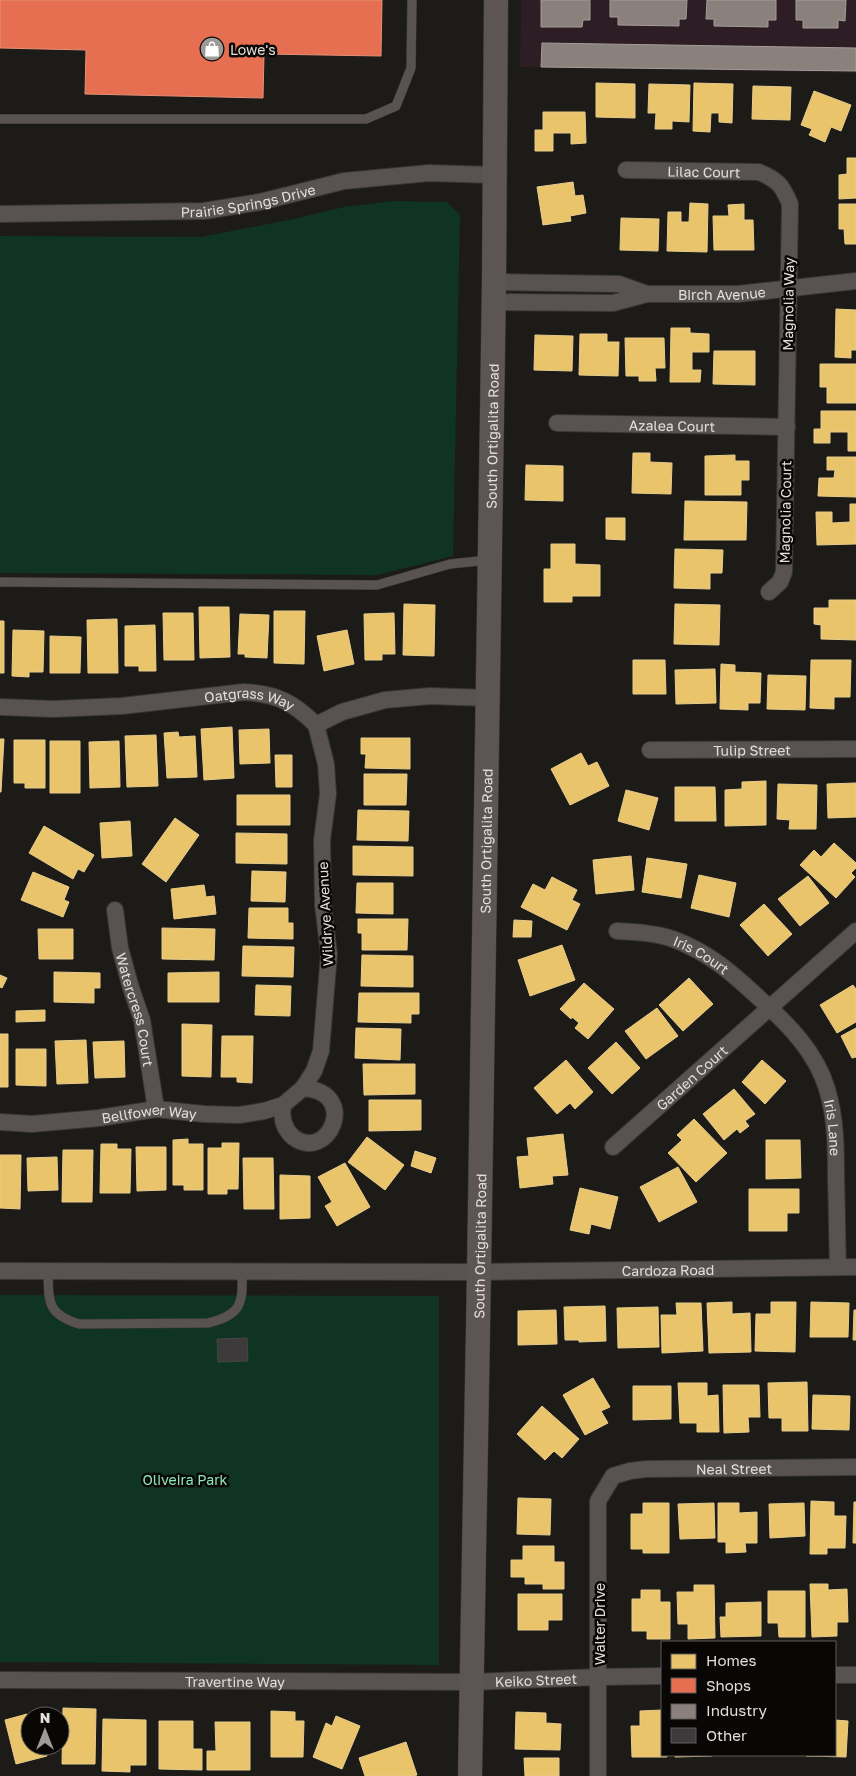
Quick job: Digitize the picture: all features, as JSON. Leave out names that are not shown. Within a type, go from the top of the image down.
[{"type":"street","name":"South Ortigalita Road","points":[[470,1776],[494,292],[496,0]]},
{"type":"street","name":"Lilac Court","points":[[626,170],[759,172],[774,178],[779,184]]},
{"type":"street","name":"Prairie Springs Drive","points":[[0,214],[204,211],[260,202],[344,181],[429,173],[494,175]]},
{"type":"street","name":"Magnolia Way","points":[[779,184],[784,189],[790,204],[787,427]]},
{"type":"street","name":"Birch Avenue","points":[[494,292],[614,303],[648,294],[738,294],[856,282]]},
{"type":"street","name":"Azalea Court","points":[[557,423],[787,427]]},
{"type":"street","name":"Magnolia Court","points":[[770,592],[780,582],[784,572],[787,427]]},
{"type":"street","name":"Oatgrass Way","points":[[0,707],[53,709],[122,706],[236,693],[254,693],[280,698],[300,709],[316,725]]},
{"type":"street","points":[[316,725],[342,712],[386,700],[430,696],[487,698]]},
{"type":"street","name":"Wildrye Avenue","points":[[293,1097],[314,1070],[320,1051],[329,954],[323,906],[322,840],[328,794],[326,764],[316,725]]},
{"type":"street","name":"Tulip Street","points":[[650,750],[856,749]]},
{"type":"street","name":"Watercress Court","points":[[115,910],[120,948],[130,988],[142,1020],[156,1109]]},
{"type":"street","name":"Garden Court","points":[[613,1148],[856,930]]},
{"type":"street","name":"Iris Court","points":[[617,931],[658,935],[673,939],[705,953],[726,967],[770,1008]]},
{"type":"street","name":"Iris Lane","points":[[770,1008],[792,1029],[812,1056],[827,1089],[835,1126],[838,1267]]},
{"type":"street","name":"Bellfower Way","points":[[0,1122],[32,1124],[99,1118],[156,1109],[204,1114],[239,1115],[264,1111],[293,1097]]},
{"type":"street","name":"Cardoza Road","points":[[0,1271],[479,1272],[856,1266]]},
{"type":"street","name":"Neal Street","points":[[614,1476],[646,1469],[856,1468]]},
{"type":"street","name":"Walter Drive","points":[[598,1776],[598,1501],[614,1476]]},
{"type":"street","points":[[836,1675],[856,1675]]},
{"type":"street","name":"Keiko Street","points":[[471,1682],[661,1676]]},
{"type":"street","name":"Travertine Way","points":[[0,1680],[471,1682]]},
{"type":"lane","points":[[0,119],[366,119],[396,106],[408,76],[410,68],[412,0]]},
{"type":"lane","points":[[0,582],[377,585],[450,564],[490,560]]},
{"type":"lane","points":[[48,1271],[49,1301],[56,1312],[67,1320],[79,1324],[208,1323],[224,1319],[235,1311],[241,1301],[243,1290],[242,1272]]},
{"type":"shaded area","points":[[521,0],[856,0],[856,73],[520,67]]},
{"type":"green space","points":[[394,201],[447,202],[460,215],[453,556],[377,575],[0,573],[0,236],[201,237],[344,207]]},
{"type":"green space","name":"Oliveira Park","points":[[0,1295],[439,1296],[439,1665],[0,1662]]},
{"type":"building: Homes","points":[[596,83],[635,84],[635,118],[596,117]]},
{"type":"building: Homes","points":[[694,83],[733,84],[732,123],[719,122],[719,113],[711,113],[710,132],[693,131]]},
{"type":"building: Homes","points":[[649,84],[690,85],[689,122],[672,121],[672,129],[655,129],[656,113],[648,113]]},
{"type":"building: Homes","points":[[753,86],[791,87],[790,120],[752,119]]},
{"type":"building: Homes","points":[[814,91],[851,105],[841,131],[831,127],[825,142],[809,135],[812,129],[801,125]]},
{"type":"building: Homes","points":[[543,112],[585,112],[586,143],[571,144],[571,133],[553,133],[553,151],[535,151],[535,130],[543,130]]},
{"type":"building: Homes","points":[[847,158],[856,158],[856,198],[839,199],[839,175],[847,174]]},
{"type":"building: Homes","points":[[573,182],[575,196],[583,195],[586,213],[570,216],[571,221],[543,225],[537,187]]},
{"type":"building: Homes","points":[[690,203],[708,204],[707,252],[667,251],[668,212],[681,212],[681,222],[689,222]]},
{"type":"building: Homes","points":[[744,204],[744,220],[753,220],[754,250],[714,250],[713,216],[729,216],[728,205]]},
{"type":"building: Homes","points":[[839,204],[856,204],[856,244],[845,244],[844,229],[839,229]]},
{"type":"building: Homes","points":[[621,218],[659,219],[658,251],[620,250]]},
{"type":"building: Homes","points":[[836,309],[856,310],[856,350],[851,350],[851,358],[835,357]]},
{"type":"building: Homes","points":[[671,328],[690,328],[690,333],[709,334],[709,352],[692,352],[692,370],[701,370],[700,382],[670,382]]},
{"type":"building: Homes","points":[[580,334],[607,334],[607,342],[619,342],[618,376],[579,375]]},
{"type":"building: Homes","points":[[535,335],[573,336],[572,371],[534,370]]},
{"type":"building: Homes","points":[[625,338],[664,338],[665,368],[655,368],[656,381],[639,381],[639,376],[626,376]]},
{"type":"building: Homes","points":[[714,351],[755,351],[755,385],[713,384]]},
{"type":"building: Homes","points":[[820,364],[856,364],[856,403],[827,403],[827,387],[820,387]]},
{"type":"building: Homes","points":[[821,411],[856,411],[856,451],[848,451],[848,432],[830,432],[830,443],[814,443],[814,429],[821,429]]},
{"type":"building: Homes","points":[[633,453],[650,453],[650,462],[672,463],[671,494],[632,493]]},
{"type":"building: Homes","points":[[735,455],[735,461],[749,461],[749,480],[741,480],[741,495],[705,495],[705,456]]},
{"type":"building: Homes","points":[[827,457],[856,457],[856,497],[818,496],[819,478],[834,478],[835,470],[827,470]]},
{"type":"building: Homes","points":[[526,465],[563,466],[563,501],[525,500]]},
{"type":"building: Homes","points":[[685,501],[747,502],[746,540],[684,540]]},
{"type":"building: Homes","points":[[850,504],[856,504],[856,544],[817,545],[816,512],[832,512],[832,523],[850,522]]},
{"type":"building: Homes","points":[[606,518],[625,518],[625,540],[606,539]]},
{"type":"building: Homes","points":[[551,544],[575,544],[575,564],[600,565],[600,596],[572,596],[572,602],[544,602],[544,569],[551,569]]},
{"type":"building: Homes","points":[[675,549],[723,550],[722,573],[710,573],[710,589],[674,588]]},
{"type":"building: Homes","points":[[829,600],[856,600],[856,640],[821,639],[821,625],[814,624],[814,608],[829,608]]},
{"type":"building: Homes","points":[[404,604],[435,605],[434,656],[403,655]]},
{"type":"building: Homes","points":[[675,604],[720,605],[719,645],[674,644]]},
{"type":"building: Homes","points":[[199,607],[229,607],[230,657],[200,658]]},
{"type":"building: Homes","points":[[274,611],[305,611],[304,664],[274,663]]},
{"type":"building: Homes","points":[[163,613],[193,613],[194,660],[164,660]]},
{"type":"building: Homes","points":[[394,613],[395,654],[382,654],[382,660],[365,660],[364,614]]},
{"type":"building: Homes","points":[[240,614],[269,615],[267,658],[245,657],[245,654],[238,654]]},
{"type":"building: Homes","points":[[117,619],[118,673],[88,673],[87,620]]},
{"type":"building: Homes","points":[[0,621],[4,621],[4,673],[0,673]]},
{"type":"building: Homes","points":[[155,625],[156,671],[139,671],[139,666],[125,666],[125,626]]},
{"type":"building: Homes","points":[[13,630],[44,631],[43,672],[29,672],[29,677],[12,676]]},
{"type":"building: Homes","points":[[347,630],[354,664],[324,671],[317,636]]},
{"type":"building: Homes","points":[[50,636],[81,637],[80,673],[50,673]]},
{"type":"building: Homes","points":[[633,660],[665,660],[666,694],[633,694]]},
{"type":"building: Homes","points":[[811,660],[851,660],[850,697],[834,697],[834,709],[810,708]]},
{"type":"building: Homes","points":[[721,664],[735,665],[735,672],[761,673],[760,703],[748,703],[748,710],[720,709]]},
{"type":"building: Homes","points":[[715,669],[716,703],[676,704],[675,670]]},
{"type":"building: Homes","points":[[768,675],[806,676],[805,710],[767,709]]},
{"type":"building: Homes","points":[[232,727],[234,778],[204,780],[201,729]]},
{"type":"building: Homes","points":[[269,729],[270,763],[240,764],[239,730]]},
{"type":"building: Homes","points":[[178,732],[179,737],[195,736],[197,777],[167,778],[164,733]]},
{"type":"building: Homes","points":[[156,735],[158,786],[127,787],[125,736]]},
{"type":"building: Homes","points":[[361,738],[410,738],[410,769],[365,768],[366,754],[361,754]]},
{"type":"building: Homes","points":[[0,739],[4,739],[1,792],[0,792]]},
{"type":"building: Homes","points":[[14,740],[45,740],[45,788],[25,788],[25,783],[14,783]]},
{"type":"building: Homes","points":[[50,741],[80,741],[80,793],[50,793]]},
{"type":"building: Homes","points":[[119,741],[120,787],[90,788],[89,742]]},
{"type":"building: Homes","points":[[581,753],[588,766],[597,762],[609,786],[570,805],[551,769]]},
{"type":"building: Homes","points":[[275,755],[292,755],[292,787],[276,787]]},
{"type":"building: Homes","points":[[364,774],[407,774],[406,805],[364,805]]},
{"type":"building: Homes","points":[[766,781],[766,825],[725,826],[725,790],[742,789],[742,782]]},
{"type":"building: Homes","points":[[856,783],[856,817],[828,818],[827,784]]},
{"type":"building: Homes","points":[[778,784],[817,785],[816,829],[789,829],[790,820],[777,819]]},
{"type":"building: Homes","points":[[675,787],[715,787],[716,821],[675,821]]},
{"type":"building: Homes","points":[[626,790],[658,798],[649,830],[618,821]]},
{"type":"building: Homes","points":[[237,795],[290,795],[290,825],[237,825]]},
{"type":"building: Homes","points":[[358,810],[409,811],[408,841],[357,840]]},
{"type":"building: Homes","points":[[175,818],[199,835],[166,882],[142,864]]},
{"type":"building: Homes","points":[[130,821],[132,856],[102,858],[100,823]]},
{"type":"building: Homes","points":[[44,826],[94,855],[84,872],[78,869],[73,879],[29,853]]},
{"type":"building: Homes","points":[[236,833],[287,834],[287,864],[236,863]]},
{"type":"building: Homes","points":[[834,843],[856,863],[856,868],[851,873],[855,877],[836,898],[800,865],[814,850],[821,857]]},
{"type":"building: Homes","points":[[353,846],[413,847],[413,876],[353,875]]},
{"type":"building: Homes","points":[[631,856],[634,890],[596,894],[593,860]]},
{"type":"building: Homes","points":[[647,858],[687,864],[681,898],[642,892]]},
{"type":"building: Homes","points":[[252,871],[286,872],[285,902],[251,901]]},
{"type":"building: Homes","points":[[33,872],[69,887],[64,900],[69,902],[63,917],[21,900]]},
{"type":"building: Homes","points":[[699,875],[736,883],[729,917],[691,908]]},
{"type":"building: Homes","points":[[808,876],[829,903],[800,926],[778,899]]},
{"type":"building: Homes","points":[[552,877],[577,890],[572,900],[580,904],[567,930],[521,907],[533,884],[545,890]]},
{"type":"building: Homes","points":[[357,883],[393,883],[393,914],[356,913]]},
{"type":"building: Homes","points":[[204,885],[206,897],[214,896],[216,914],[174,919],[171,889]]},
{"type":"building: Homes","points":[[764,904],[792,934],[768,956],[740,925]]},
{"type":"building: Homes","points":[[249,908],[288,908],[288,923],[293,923],[293,939],[248,938]]},
{"type":"building: Homes","points":[[358,919],[408,919],[407,950],[362,950],[362,933],[358,933]]},
{"type":"building: Homes","points":[[514,920],[532,921],[531,937],[513,937]]},
{"type":"building: Homes","points":[[162,928],[215,929],[214,960],[162,959]]},
{"type":"building: Homes","points":[[38,929],[73,929],[73,959],[39,959]]},
{"type":"building: Homes","points":[[562,945],[575,980],[530,996],[518,960]]},
{"type":"building: Homes","points":[[243,946],[294,947],[293,977],[242,976]]},
{"type":"building: Homes","points":[[362,955],[413,956],[413,987],[361,986]]},
{"type":"building: Homes","points":[[54,972],[100,973],[100,988],[94,988],[94,1003],[54,1002]]},
{"type":"building: Homes","points":[[219,972],[219,1002],[168,1002],[168,973]]},
{"type":"building: Homes","points":[[0,975],[7,978],[2,988],[0,987]]},
{"type":"building: Homes","points":[[689,978],[713,1004],[683,1031],[659,1005]]},
{"type":"building: Homes","points":[[584,983],[614,1009],[588,1039],[575,1028],[579,1023],[572,1017],[571,1019],[560,1009]]},
{"type":"building: Homes","points":[[256,985],[291,986],[290,1016],[255,1015]]},
{"type":"building: Homes","points":[[853,985],[856,989],[856,1022],[837,1033],[820,1005]]},
{"type":"building: Homes","points":[[359,993],[419,993],[419,1014],[411,1014],[411,1023],[358,1022]]},
{"type":"building: Homes","points":[[657,1008],[678,1036],[646,1059],[625,1031]]},
{"type":"building: Homes","points":[[45,1010],[45,1021],[16,1022],[16,1011]]},
{"type":"building: Homes","points":[[182,1024],[212,1025],[211,1077],[182,1076]]},
{"type":"building: Homes","points":[[356,1028],[401,1029],[400,1060],[355,1058]]},
{"type":"building: Homes","points":[[856,1028],[856,1057],[852,1058],[841,1036]]},
{"type":"building: Homes","points":[[0,1034],[8,1034],[8,1087],[0,1087]]},
{"type":"building: Homes","points":[[222,1036],[253,1036],[252,1083],[237,1082],[237,1077],[221,1077]]},
{"type":"building: Homes","points":[[86,1040],[88,1083],[57,1084],[55,1041]]},
{"type":"building: Homes","points":[[124,1041],[125,1077],[95,1078],[93,1042]]},
{"type":"building: Homes","points":[[616,1042],[640,1068],[612,1094],[588,1068]]},
{"type":"building: Homes","points":[[16,1049],[46,1049],[46,1086],[16,1085]]},
{"type":"building: Homes","points":[[566,1060],[593,1092],[575,1109],[570,1103],[557,1114],[534,1088]]},
{"type":"building: Homes","points":[[762,1060],[786,1081],[765,1104],[742,1082]]},
{"type":"building: Homes","points":[[363,1064],[415,1064],[415,1094],[364,1095]]},
{"type":"building: Homes","points":[[734,1089],[755,1114],[745,1121],[749,1126],[740,1133],[737,1129],[724,1140],[703,1114]]},
{"type":"building: Homes","points":[[369,1100],[421,1100],[421,1130],[369,1131]]},
{"type":"building: Homes","points":[[694,1119],[727,1153],[696,1182],[668,1153],[682,1140],[677,1135]]},
{"type":"building: Homes","points":[[563,1134],[568,1175],[552,1176],[553,1184],[520,1188],[517,1157],[529,1156],[527,1138]]},
{"type":"building: Homes","points":[[367,1137],[404,1165],[385,1190],[348,1162]]},
{"type":"building: Homes","points":[[188,1139],[188,1144],[203,1144],[203,1190],[184,1190],[184,1185],[173,1185],[173,1140]]},
{"type":"building: Homes","points":[[766,1140],[800,1140],[801,1178],[766,1179]]},
{"type":"building: Homes","points":[[222,1143],[239,1143],[238,1189],[227,1189],[227,1194],[208,1194],[208,1148],[222,1148]]},
{"type":"building: Homes","points":[[101,1144],[117,1144],[117,1149],[131,1149],[130,1193],[100,1193]]},
{"type":"building: Homes","points":[[136,1147],[166,1147],[166,1190],[137,1191]]},
{"type":"building: Homes","points":[[63,1150],[93,1150],[92,1202],[62,1202]]},
{"type":"building: Homes","points":[[415,1151],[436,1158],[431,1173],[411,1166]]},
{"type":"building: Homes","points":[[0,1155],[21,1155],[20,1209],[0,1208]]},
{"type":"building: Homes","points":[[57,1157],[58,1190],[28,1191],[27,1158]]},
{"type":"building: Homes","points":[[243,1158],[273,1158],[274,1209],[244,1209]]},
{"type":"building: Homes","points":[[345,1163],[370,1207],[337,1226],[325,1206],[332,1202],[318,1177]]},
{"type":"building: Homes","points":[[678,1167],[697,1202],[659,1222],[640,1187]]},
{"type":"building: Homes","points":[[280,1175],[310,1176],[310,1218],[280,1219]]},
{"type":"building: Homes","points":[[580,1188],[618,1197],[610,1229],[591,1224],[589,1234],[570,1230]]},
{"type":"building: Homes","points":[[749,1189],[799,1189],[799,1213],[787,1213],[787,1231],[749,1231]]},
{"type":"building: Homes","points":[[732,1302],[732,1314],[750,1313],[751,1352],[709,1353],[707,1303]]},
{"type":"building: Homes","points":[[771,1302],[796,1302],[795,1352],[755,1351],[756,1314],[771,1314]]},
{"type":"building: Homes","points":[[811,1302],[849,1303],[848,1337],[810,1337]]},
{"type":"building: Homes","points":[[676,1303],[701,1303],[703,1351],[662,1353],[661,1315],[677,1315]]},
{"type":"building: Homes","points":[[605,1306],[606,1341],[579,1342],[579,1340],[565,1340],[564,1307]]},
{"type":"building: Homes","points":[[658,1307],[659,1347],[618,1348],[617,1308]]},
{"type":"building: Homes","points":[[556,1310],[557,1344],[518,1345],[518,1311]]},
{"type":"building: Homes","points":[[854,1310],[856,1310],[856,1340],[853,1340]]},
{"type":"building: Homes","points":[[593,1378],[610,1407],[601,1411],[608,1423],[585,1435],[563,1395]]},
{"type":"building: Homes","points":[[807,1382],[808,1431],[782,1431],[782,1418],[769,1418],[768,1383]]},
{"type":"building: Homes","points":[[678,1383],[707,1383],[707,1396],[718,1395],[719,1432],[697,1432],[697,1423],[680,1423]]},
{"type":"building: Homes","points":[[723,1385],[759,1385],[760,1417],[748,1417],[749,1432],[724,1433]]},
{"type":"building: Homes","points":[[633,1386],[671,1386],[671,1419],[633,1420]]},
{"type":"building: Homes","points":[[813,1395],[850,1396],[849,1430],[812,1429]]},
{"type":"building: Homes","points":[[542,1406],[579,1439],[562,1458],[554,1451],[545,1460],[517,1434]]},
{"type":"building: Homes","points":[[518,1498],[551,1499],[550,1535],[517,1534]]},
{"type":"building: Homes","points":[[811,1501],[834,1502],[834,1516],[846,1516],[845,1548],[827,1548],[827,1554],[810,1554]]},
{"type":"building: Homes","points":[[854,1502],[856,1502],[856,1543],[853,1543]]},
{"type":"building: Homes","points":[[643,1503],[669,1503],[669,1553],[643,1553],[643,1549],[631,1549],[631,1514],[643,1514]]},
{"type":"building: Homes","points":[[714,1503],[715,1538],[680,1539],[678,1504]]},
{"type":"building: Homes","points":[[718,1503],[739,1503],[739,1513],[757,1512],[757,1543],[745,1543],[746,1552],[726,1553],[726,1542],[718,1542]]},
{"type":"building: Homes","points":[[804,1503],[805,1536],[770,1538],[769,1504]]},
{"type":"building: Homes","points":[[523,1546],[554,1546],[554,1562],[564,1562],[564,1589],[543,1589],[543,1584],[525,1584],[525,1577],[511,1577],[511,1560],[523,1560]]},
{"type":"building: Homes","points":[[810,1584],[828,1584],[828,1590],[847,1589],[848,1622],[837,1622],[837,1636],[812,1637]]},
{"type":"building: Homes","points":[[694,1585],[714,1585],[715,1638],[688,1639],[688,1624],[678,1624],[677,1592],[694,1592]]},
{"type":"building: Homes","points":[[641,1590],[660,1590],[660,1602],[670,1602],[670,1639],[647,1639],[647,1631],[632,1631],[632,1599],[641,1599]]},
{"type":"building: Homes","points":[[768,1591],[805,1591],[805,1637],[779,1637],[778,1623],[768,1623]]},
{"type":"building: Homes","points":[[518,1594],[562,1594],[562,1620],[548,1620],[548,1630],[518,1630]]},
{"type":"building: Homes","points":[[761,1602],[761,1636],[721,1637],[720,1617],[726,1617],[726,1603]]},
{"type":"building: Homes","points":[[70,1708],[96,1709],[95,1764],[62,1764],[62,1756],[70,1756]]},
{"type":"building: Homes","points":[[661,1710],[661,1756],[667,1757],[632,1757],[631,1726],[640,1726],[640,1711]]},
{"type":"building: Homes","points":[[271,1711],[295,1712],[295,1721],[304,1721],[303,1757],[271,1757]]},
{"type":"building: Homes","points":[[516,1712],[546,1713],[546,1723],[561,1724],[560,1750],[515,1749]]},
{"type":"building: Homes","points":[[20,1716],[20,1756],[47,1756],[16,1764],[5,1720]]},
{"type":"building: Homes","points":[[336,1716],[360,1726],[342,1769],[313,1757],[326,1723],[332,1726]]},
{"type":"building: Homes","points":[[103,1719],[146,1720],[146,1765],[130,1765],[130,1772],[102,1771]]},
{"type":"building: Homes","points":[[836,1720],[848,1721],[846,1757],[806,1756],[836,1756]]},
{"type":"building: Homes","points":[[159,1721],[193,1721],[193,1749],[202,1749],[202,1770],[159,1769]]},
{"type":"building: Homes","points":[[215,1722],[250,1722],[250,1770],[207,1770],[207,1751],[216,1751]]},
{"type":"building: Homes","points":[[406,1742],[417,1775],[365,1776],[359,1758]]},
{"type":"building: Homes","points":[[675,1756],[712,1756],[675,1757]]},
{"type":"building: Homes","points":[[524,1758],[559,1758],[559,1776],[525,1776]]},
{"type":"building: Shops","name":"Lowe's","points":[[0,0],[382,0],[381,56],[264,54],[263,98],[85,94],[86,50],[0,48]]},
{"type":"building: Industry","points":[[541,0],[590,0],[590,20],[583,20],[582,27],[541,27]]},
{"type":"building: Industry","points":[[610,0],[687,0],[686,19],[679,19],[679,26],[618,25],[618,17],[610,17]]},
{"type":"building: Industry","points":[[707,0],[776,0],[776,20],[768,20],[768,27],[714,26],[714,19],[706,19]]},
{"type":"building: Industry","points":[[796,0],[846,0],[845,21],[838,20],[838,28],[803,28],[803,20],[796,20]]},
{"type":"building: Industry","points":[[542,43],[856,48],[856,71],[541,67]]},
{"type":"building: Other","points":[[247,1338],[248,1361],[218,1362],[217,1339]]},
{"type":"place","name":"Lowe's","points":[[212,49]]}]
